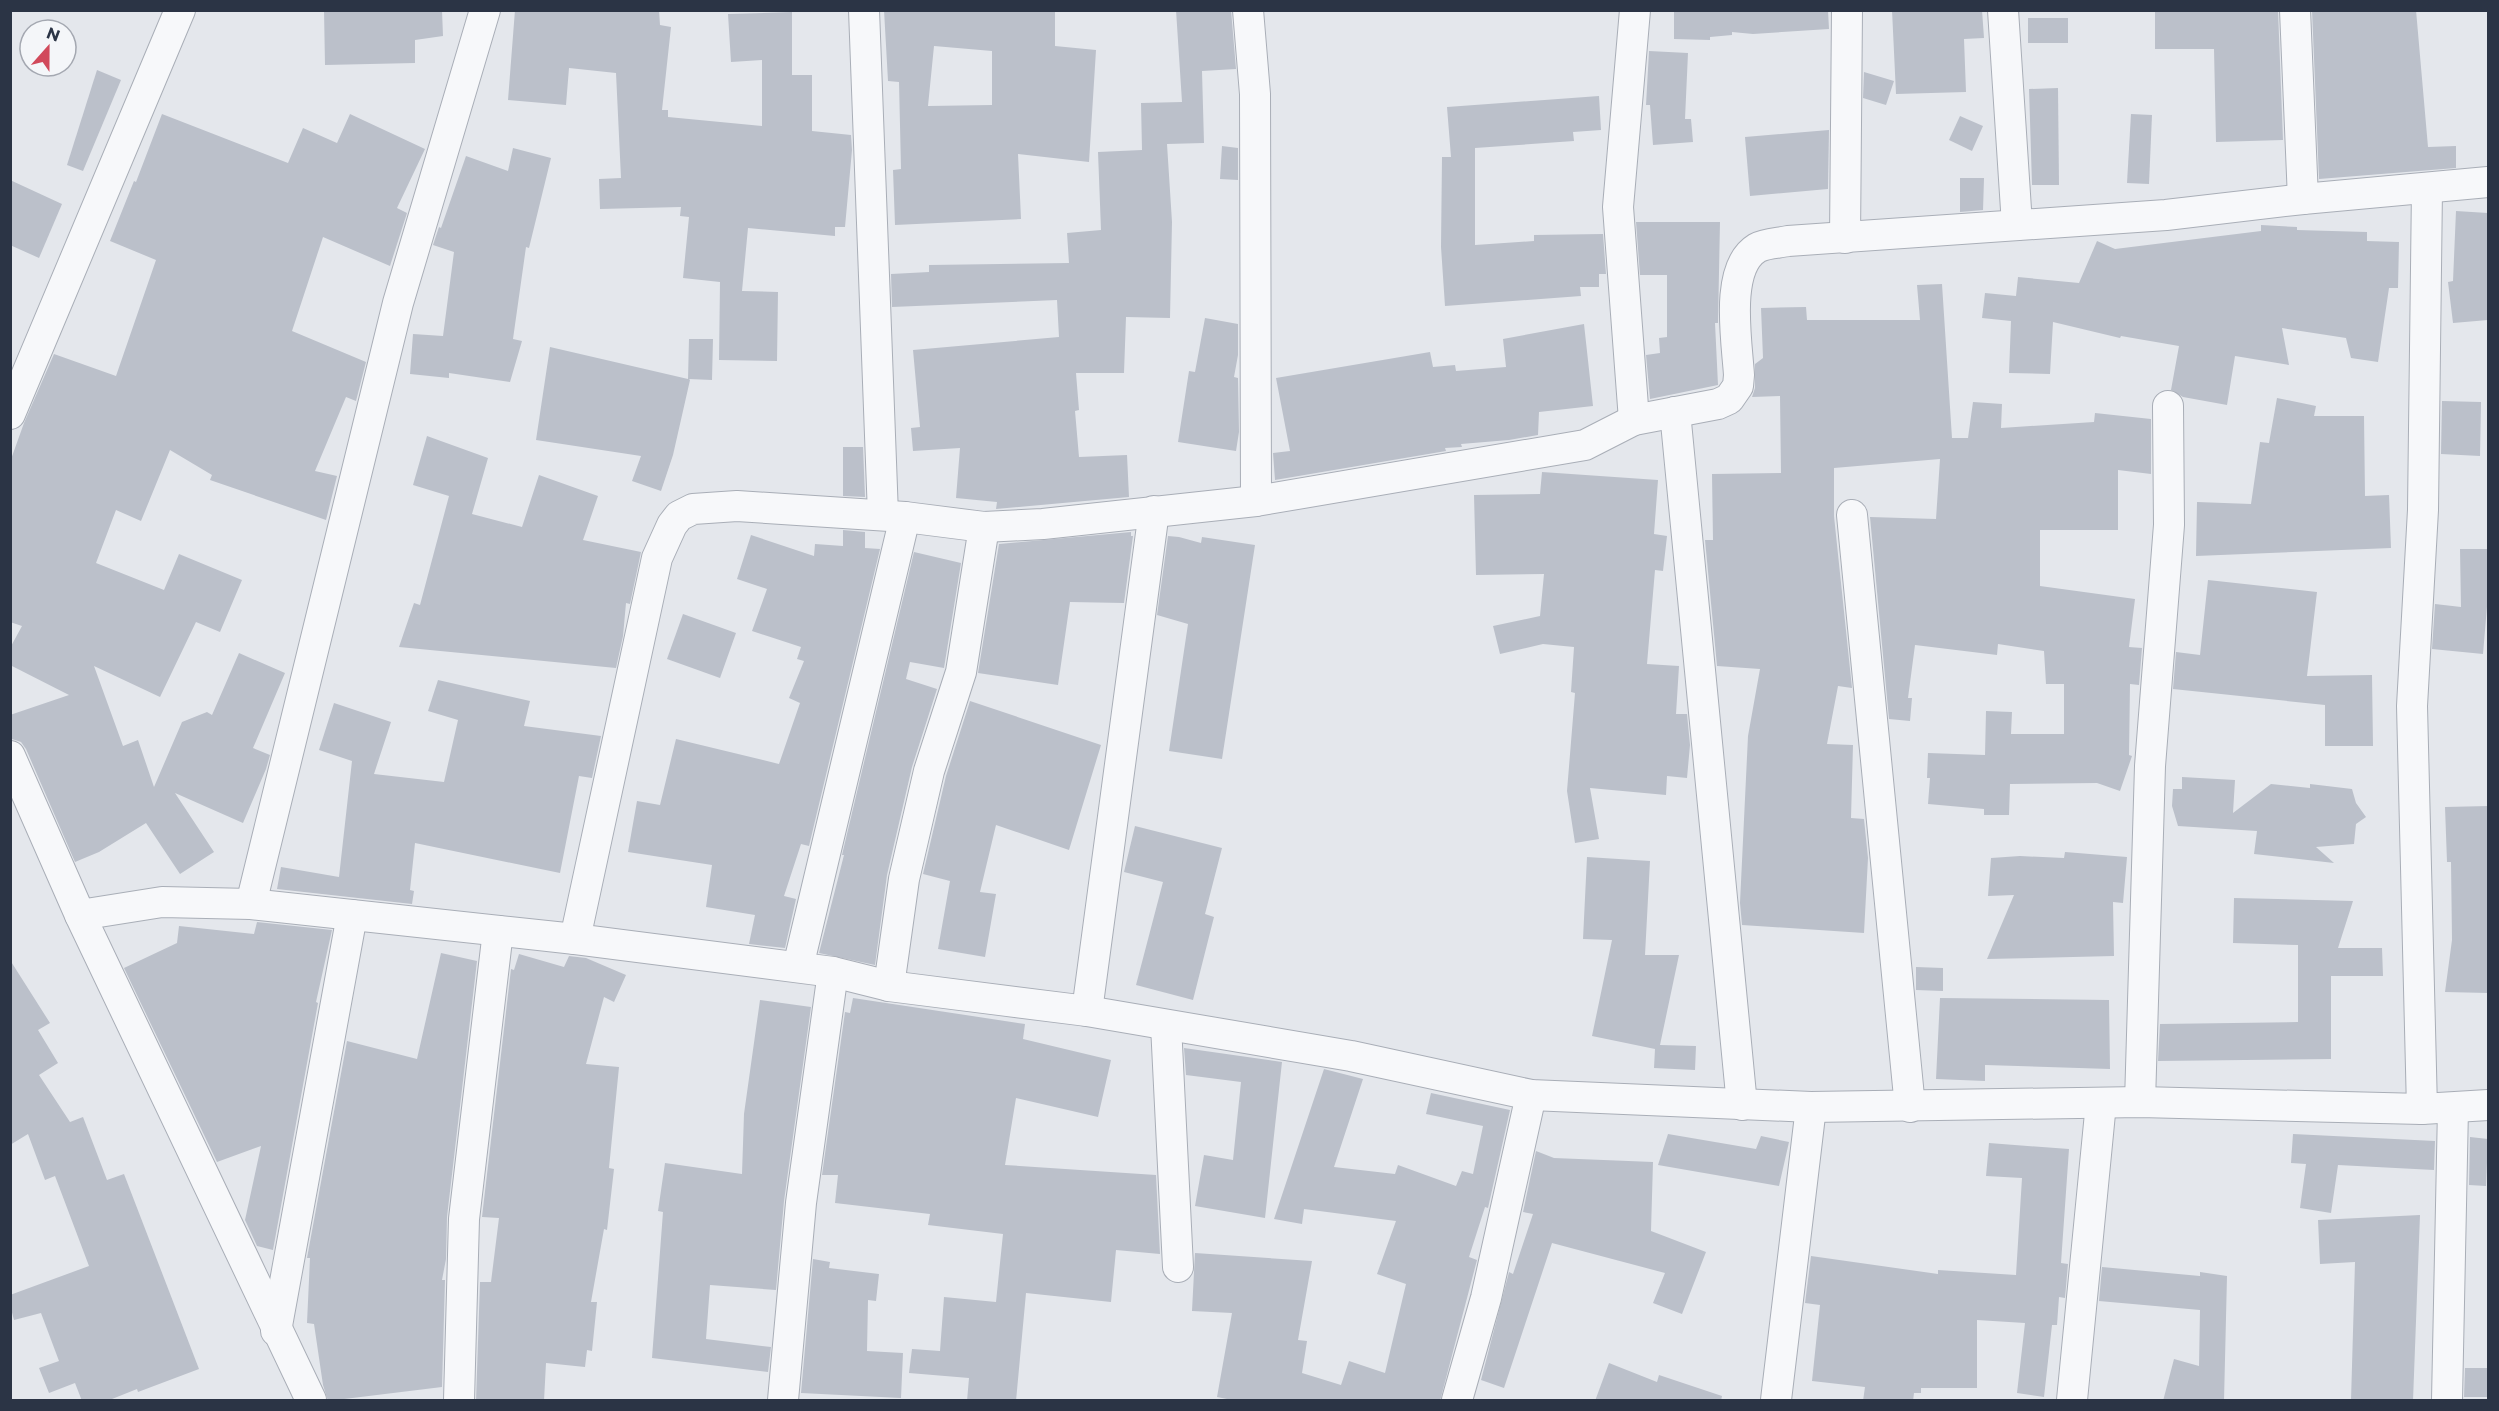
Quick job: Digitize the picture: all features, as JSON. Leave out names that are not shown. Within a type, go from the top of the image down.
[{"type":"street","points":[[10,414],[180,10]]},
{"type":"street","points":[[251,904],[398,303],[485,10]]},
{"type":"street","points":[[798,967],[894,516],[864,10]]},
{"type":"street","points":[[1248,10],[1255,94],[1256,501]]},
{"type":"street","points":[[1634,420],[1618,207],[1635,10]]},
{"type":"street","points":[[1845,238],[1847,10]]},
{"type":"street","points":[[2003,10],[2017,225]]},
{"type":"street","points":[[2295,10],[2303,198]]},
{"type":"street","points":[[575,939],[657,558],[672,525],[680,516],[693,509],[737,506],[894,516],[984,527],[1043,524],[1256,501],[1586,445],[1634,420],[1718,404],[1729,399],[1738,386],[1736,289],[1740,268],[1746,258],[1760,246],[1788,241],[2166,215],[2303,198],[2488,182]]},
{"type":"street","points":[[2422,1109],[2412,705],[2423,510],[2427,188]]},
{"type":"street","points":[[2140,1102],[2150,766],[2169,525],[2168,406]]},
{"type":"street","points":[[1675,412],[1742,1105]]},
{"type":"street","points":[[1088,1011],[1154,511]]},
{"type":"street","points":[[1852,515],[1910,1107]]},
{"type":"street","points":[[889,986],[904,879],[929,771],[961,672],[984,527]]},
{"type":"street","points":[[10,756],[80,915],[311,1401]]},
{"type":"street","points":[[80,915],[162,902],[251,904],[575,939],[798,967],[833,972],[889,986],[1088,1011],[1352,1056],[1531,1095],[1810,1107],[2140,1102],[2422,1109],[2488,1105]]},
{"type":"street","points":[[276,1331],[352,915]]},
{"type":"street","points":[[459,1401],[464,1219],[498,931]]},
{"type":"street","points":[[783,1401],[801,1203],[833,972]]},
{"type":"street","points":[[1166,1024],[1178,1268]]},
{"type":"street","points":[[1456,1401],[1486,1298],[1531,1095]]},
{"type":"street","points":[[2072,1401],[2101,1103]]},
{"type":"street","points":[[1776,1401],[1810,1107]]},
{"type":"street","points":[[2447,1401],[2453,1108]]},
{"type":"building","points":[[324,10],[442,10],[443,36],[415,40],[415,63],[325,65]]},
{"type":"building","points":[[515,10],[659,10],[660,25],[671,27],[662,110],[668,110],[668,117],[762,126],[762,60],[731,62],[728,14],[792,12],[792,75],[812,75],[812,131],[851,135],[852,150],[845,227],[835,227],[835,236],[748,228],[742,291],[778,292],[777,361],[719,360],[720,282],[683,278],[689,217],[680,216],[681,207],[600,209],[599,179],[621,178],[616,73],[569,68],[566,105],[508,100]]},
{"type":"building","points":[[884,10],[1055,10],[1055,46],[1096,50],[1089,162],[1018,154],[1021,219],[895,225],[893,170],[901,169],[899,82],[888,81]],"holes":[[[934,46],[992,51],[992,105],[928,106]]]},
{"type":"building","points":[[1176,10],[1231,10],[1236,69],[1202,71],[1204,143],[1167,144],[1172,222],[1170,318],[1126,317],[1124,373],[1076,373],[1079,410],[1075,411],[1079,457],[1127,455],[1129,497],[996,509],[997,502],[956,498],[960,448],[913,451],[911,428],[920,427],[913,350],[1059,337],[1057,300],[892,307],[891,274],[929,272],[929,265],[1069,263],[1067,233],[1101,230],[1098,152],[1142,150],[1141,103],[1182,102]]},
{"type":"building","points":[[1674,10],[1828,10],[1829,29],[1753,34],[1732,32],[1732,35],[1710,37],[1710,40],[1674,39]]},
{"type":"building","points":[[1892,10],[1982,10],[1984,38],[1964,39],[1966,92],[1896,94]]},
{"type":"building","points":[[2155,10],[2278,10],[2283,140],[2216,142],[2214,49],[2155,49]]},
{"type":"building","points":[[2312,10],[2416,10],[2428,147],[2456,146],[2456,168],[2319,179]]},
{"type":"building","points":[[2028,18],[2068,18],[2068,43],[2028,43]]},
{"type":"building","points":[[1649,51],[1688,53],[1685,119],[1691,119],[1693,142],[1653,145],[1650,105],[1646,105]]},
{"type":"building","points":[[97,70],[121,80],[83,171],[67,165]]},
{"type":"building","points":[[1864,72],[1894,81],[1886,105],[1863,98]]},
{"type":"building","points":[[2058,88],[2059,185],[2032,185],[2029,89]]},
{"type":"building","points":[[1599,96],[1601,130],[1573,132],[1574,141],[1475,148],[1475,245],[1534,241],[1534,235],[1603,234],[1606,274],[1599,274],[1599,287],[1580,287],[1581,296],[1445,306],[1441,247],[1442,157],[1451,157],[1447,107]]},
{"type":"building","points":[[162,114],[288,163],[303,128],[337,143],[350,114],[425,149],[397,208],[407,213],[390,266],[323,237],[292,331],[366,362],[356,401],[346,397],[315,471],[337,476],[326,520],[210,480],[212,475],[170,450],[141,521],[116,510],[96,563],[164,590],[179,554],[242,580],[220,632],[196,622],[160,697],[94,666],[123,746],[138,740],[154,787],[182,722],[207,712],[212,715],[239,653],[285,673],[253,748],[270,755],[243,823],[175,793],[214,852],[180,874],[146,823],[99,852],[75,862],[26,749],[21,742],[12,739],[10,733],[10,715],[69,695],[10,665],[10,648],[22,626],[10,622],[10,462],[54,354],[116,376],[156,260],[110,241]]},
{"type":"building","points":[[2131,114],[2152,115],[2149,184],[2127,183]]},
{"type":"building","points":[[1960,116],[1983,126],[1972,151],[1949,140]]},
{"type":"building","points":[[1829,130],[1828,189],[1750,196],[1745,137]]},
{"type":"building","points":[[1222,146],[1238,148],[1238,180],[1220,179]]},
{"type":"building","points":[[513,148],[551,158],[529,248],[526,247],[513,339],[522,341],[510,382],[449,373],[449,378],[410,374],[413,334],[443,336],[454,252],[433,245],[466,156],[508,171]]},
{"type":"building","points":[[1960,178],[1984,178],[1983,210],[1960,212]]},
{"type":"building","points":[[10,180],[62,204],[39,258],[10,245]]},
{"type":"building","points":[[2456,211],[2488,213],[2488,320],[2453,323],[2448,282],[2453,281]]},
{"type":"building","points":[[1636,222],[1720,222],[1718,323],[1715,323],[1718,385],[1650,399],[1646,355],[1660,353],[1659,338],[1667,337],[1667,275],[1640,275]]},
{"type":"building","points":[[2261,225],[2297,227],[2297,230],[2367,232],[2367,241],[2399,242],[2398,288],[2389,288],[2378,362],[2351,358],[2346,338],[2282,328],[2289,365],[2235,356],[2227,405],[2183,397],[2171,390],[2179,346],[2121,336],[2120,338],[2053,322],[2050,374],[2009,373],[2011,321],[1982,318],[1985,293],[2016,296],[2018,277],[2079,283],[2097,241],[2115,249],[2261,231]]},
{"type":"building","points":[[1942,284],[1952,438],[1968,438],[1973,402],[2002,404],[2001,428],[2094,422],[2095,413],[2151,419],[2151,474],[2118,470],[2118,530],[2040,530],[2040,586],[2135,599],[2129,647],[2142,648],[2139,685],[2130,684],[2129,755],[2132,756],[2120,791],[2097,783],[2010,784],[2009,815],[1984,815],[1984,809],[1928,804],[1930,778],[1927,778],[1928,753],[1985,755],[1986,711],[2012,712],[2011,734],[2064,734],[2064,684],[2046,684],[2044,651],[1998,644],[1997,655],[1915,645],[1908,698],[1912,698],[1910,721],[1889,719],[1870,517],[1936,519],[1940,459],[1834,468],[1834,516],[1852,688],[1838,686],[1827,744],[1853,745],[1851,818],[1864,819],[1868,858],[1864,933],[1742,925],[1740,903],[1748,736],[1760,669],[1717,666],[1705,540],[1713,540],[1712,474],[1781,473],[1780,396],[1752,397],[1755,388],[1755,364],[1763,358],[1761,308],[1806,307],[1807,320],[1920,320],[1917,285]]},
{"type":"building","points":[[1205,318],[1238,324],[1238,355],[1234,377],[1238,378],[1239,432],[1236,451],[1178,442],[1189,371],[1195,372]]},
{"type":"building","points":[[1584,324],[1593,406],[1539,412],[1538,435],[1461,444],[1462,447],[1445,448],[1446,451],[1275,480],[1273,453],[1290,451],[1276,378],[1430,352],[1433,367],[1455,365],[1456,371],[1506,367],[1503,339]]},
{"type":"building","points":[[689,339],[713,339],[712,380],[689,379],[673,455],[661,491],[632,481],[641,456],[536,440],[550,347],[688,379]]},
{"type":"building","points":[[2277,398],[2316,406],[2314,416],[2364,416],[2365,496],[2389,495],[2391,548],[2196,556],[2197,502],[2251,504],[2260,442],[2269,443]]},
{"type":"building","points":[[2442,401],[2481,402],[2480,456],[2441,454]]},
{"type":"building","points":[[427,436],[488,458],[472,514],[522,527],[539,475],[598,496],[583,540],[641,552],[630,604],[626,603],[623,636],[616,668],[399,647],[414,603],[420,605],[449,496],[413,485]]},
{"type":"building","points":[[843,447],[863,447],[865,497],[843,496]]},
{"type":"building","points":[[1542,472],[1658,480],[1654,534],[1667,536],[1663,571],[1655,570],[1647,664],[1679,666],[1676,714],[1687,714],[1690,745],[1687,778],[1667,776],[1666,795],[1590,788],[1599,839],[1575,843],[1567,791],[1575,693],[1571,692],[1574,647],[1543,644],[1500,654],[1493,626],[1540,616],[1544,574],[1476,575],[1474,495],[1540,494]]},
{"type":"building","points":[[843,530],[865,532],[865,548],[880,549],[809,846],[801,844],[784,896],[796,899],[785,948],[749,944],[755,915],[706,907],[712,865],[628,852],[637,801],[660,805],[676,739],[779,764],[800,703],[789,698],[804,661],[797,659],[801,647],[752,631],[767,589],[737,579],[751,535],[814,556],[815,544],[843,546]]},
{"type":"building","points":[[1131,532],[1133,536],[1124,603],[1070,602],[1058,685],[978,673],[999,544]]},
{"type":"building","points":[[1168,536],[1201,543],[1202,537],[1255,545],[1222,759],[1169,751],[1188,624],[1157,615]]},
{"type":"building","points":[[2460,549],[2488,549],[2488,595],[2483,654],[2432,649],[2435,604],[2461,607]]},
{"type":"building","points":[[914,552],[961,563],[944,668],[910,662],[906,679],[937,689],[912,767],[887,875],[875,965],[819,953]]},
{"type":"building","points":[[2208,580],[2317,592],[2307,676],[2372,675],[2373,746],[2325,746],[2325,705],[2173,689],[2176,652],[2200,655]]},
{"type":"building","points":[[683,614],[736,633],[720,678],[667,659]]},
{"type":"building","points":[[438,680],[530,701],[524,726],[601,736],[592,778],[579,776],[560,873],[415,843],[410,890],[414,891],[412,904],[277,889],[281,867],[339,877],[352,761],[319,750],[334,703],[391,722],[374,774],[444,782],[458,720],[428,711]]},
{"type":"building","points":[[970,701],[1101,745],[1069,850],[996,825],[980,892],[996,894],[985,957],[938,949],[950,881],[923,874],[946,776]]},
{"type":"building","points":[[2182,777],[2235,780],[2233,813],[2271,784],[2310,788],[2310,784],[2352,789],[2356,803],[2366,817],[2356,824],[2354,844],[2316,847],[2334,863],[2254,854],[2257,831],[2178,826],[2172,806],[2173,789],[2182,789]]},
{"type":"building","points":[[2488,806],[2488,993],[2445,992],[2452,940],[2451,862],[2447,862],[2445,807]]},
{"type":"building","points":[[1135,826],[1222,848],[1205,914],[1214,917],[1193,1000],[1136,985],[1163,882],[1124,872]]},
{"type":"building","points":[[2065,852],[2127,857],[2123,903],[2113,902],[2114,956],[1987,959],[2014,895],[1988,896],[1991,858],[2020,856],[2064,858]]},
{"type":"building","points":[[1587,857],[1650,861],[1645,955],[1679,955],[1660,1045],[1696,1046],[1695,1070],[1654,1068],[1655,1049],[1592,1036],[1612,940],[1583,939]]},
{"type":"building","points":[[2234,898],[2353,901],[2338,948],[2382,948],[2383,976],[2331,976],[2331,1059],[2158,1061],[2160,1024],[2298,1022],[2298,945],[2233,943]]},
{"type":"building","points":[[257,922],[332,930],[316,1002],[318,1003],[273,1250],[257,1246],[245,1220],[261,1146],[217,1162],[124,968],[177,943],[179,926],[254,934]]},
{"type":"building","points":[[441,953],[477,961],[447,1217],[446,1259],[442,1280],[445,1280],[442,1387],[328,1401],[323,1385],[314,1324],[307,1323],[310,1258],[307,1258],[347,1041],[417,1059]]},
{"type":"building","points":[[519,954],[564,967],[569,956],[586,958],[626,975],[614,1002],[604,997],[586,1064],[619,1067],[609,1168],[614,1169],[607,1230],[604,1229],[591,1302],[597,1302],[592,1351],[587,1350],[585,1367],[546,1363],[544,1401],[476,1401],[480,1282],[491,1282],[499,1218],[482,1217],[511,969],[514,970]]},
{"type":"building","points":[[10,960],[50,1023],[38,1030],[58,1063],[39,1075],[70,1122],[83,1117],[107,1180],[124,1174],[199,1369],[107,1401],[82,1401],[75,1383],[49,1393],[39,1368],[59,1361],[41,1313],[14,1320],[10,1305],[10,1295],[89,1266],[55,1176],[45,1180],[28,1134],[10,1145]]},
{"type":"building","points":[[1916,967],[1943,968],[1943,991],[1916,990]]},
{"type":"building","points":[[853,998],[1025,1024],[1023,1039],[1111,1060],[1098,1117],[1016,1098],[1005,1165],[1156,1175],[1160,1254],[1116,1250],[1111,1302],[1026,1293],[1016,1401],[967,1401],[969,1378],[909,1373],[912,1349],[940,1351],[944,1297],[996,1302],[1003,1234],[928,1225],[930,1214],[835,1203],[838,1175],[822,1175],[845,1012],[850,1013]]},
{"type":"building","points":[[1940,998],[2109,1000],[2110,1069],[1985,1065],[1985,1081],[1936,1079]]},
{"type":"building","points":[[760,1000],[811,1007],[784,1201],[776,1290],[710,1285],[706,1339],[771,1347],[768,1372],[652,1358],[663,1212],[658,1211],[665,1163],[742,1174],[744,1114]]},
{"type":"building","points":[[1184,1048],[1282,1062],[1265,1218],[1195,1206],[1204,1155],[1233,1160],[1241,1082],[1186,1075]]},
{"type":"building","points":[[1324,1069],[1363,1079],[1334,1167],[1395,1174],[1398,1165],[1456,1186],[1462,1171],[1473,1174],[1483,1126],[1426,1114],[1431,1093],[1510,1110],[1488,1208],[1485,1207],[1469,1257],[1477,1260],[1440,1401],[1237,1401],[1217,1397],[1232,1313],[1192,1311],[1195,1253],[1312,1261],[1298,1340],[1307,1341],[1302,1373],[1341,1385],[1349,1361],[1385,1373],[1406,1284],[1377,1274],[1396,1221],[1304,1209],[1302,1224],[1274,1219]]},
{"type":"building","points":[[1668,1134],[1756,1149],[1761,1136],[1789,1142],[1779,1186],[1658,1165]]},
{"type":"building","points":[[2293,1134],[2435,1141],[2434,1170],[2338,1165],[2331,1213],[2300,1208],[2306,1164],[2291,1163]]},
{"type":"building","points":[[2470,1137],[2488,1139],[2486,1186],[2469,1185]]},
{"type":"building","points":[[1989,1143],[2069,1149],[2061,1263],[2068,1264],[2065,1298],[2059,1297],[2057,1325],[2052,1325],[2044,1397],[2017,1393],[2025,1323],[1977,1320],[1977,1388],[1921,1388],[1921,1393],[1914,1393],[1913,1401],[1863,1401],[1865,1387],[1812,1381],[1820,1305],[1805,1303],[1811,1256],[1938,1274],[1938,1270],[2016,1275],[2022,1178],[1986,1176]]},
{"type":"building","points":[[1536,1151],[1554,1158],[1653,1162],[1651,1231],[1706,1252],[1682,1314],[1653,1303],[1665,1273],[1552,1243],[1504,1388],[1481,1380],[1509,1272],[1513,1274],[1533,1214],[1523,1212]]},
{"type":"building","points":[[2420,1215],[2413,1401],[2351,1401],[2355,1262],[2320,1264],[2318,1220]]},
{"type":"building","points":[[813,1259],[830,1262],[829,1268],[879,1274],[876,1301],[868,1300],[867,1351],[903,1353],[901,1398],[801,1393]]},
{"type":"building","points":[[2102,1267],[2200,1276],[2200,1272],[2227,1276],[2224,1401],[2163,1401],[2174,1359],[2199,1366],[2200,1310],[2099,1301]]},
{"type":"building","points":[[1609,1363],[1657,1382],[1659,1375],[1722,1396],[1721,1401],[1595,1401]]},
{"type":"building","points":[[2465,1368],[2488,1368],[2488,1397],[2464,1397]]}]
